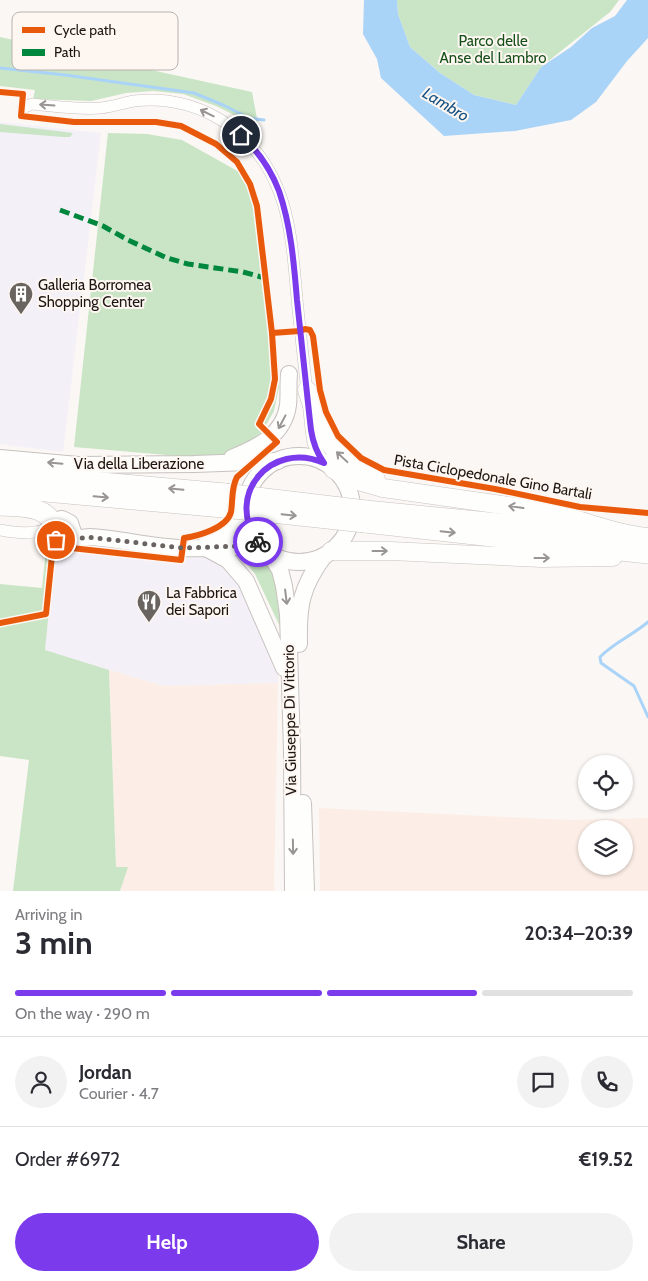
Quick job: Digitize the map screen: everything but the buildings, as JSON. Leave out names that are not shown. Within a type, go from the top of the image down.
[{"type":"highway","points":[[0,474],[365,516],[648,555]]},
{"type":"highway","points":[[0,488],[224,500]]},
{"type":"highway","points":[[0,506],[40,511],[50,518],[60,530]]},
{"type":"highway","points":[[365,516],[640,537]]},
{"type":"main road","points":[[221,463],[257,447],[279,428],[288,406],[289,374]]},
{"type":"main road","points":[[307,390],[320,429],[328,442],[349,463],[364,473],[390,484],[452,499]]},
{"type":"main road","points":[[198,548],[234,530],[242,521],[253,483],[266,468],[278,461],[298,457],[308,457],[348,478],[369,485],[562,515],[640,537]]},
{"type":"main road","name":"Via della Liberazione","points":[[0,458],[78,465],[278,461]]},
{"type":"main road","points":[[328,466],[342,478],[352,502],[352,516],[345,535],[328,554]]},
{"type":"main road","points":[[246,512],[253,535],[266,550]]},
{"type":"main road","points":[[60,530],[87,537],[183,548],[241,546],[266,550],[285,560],[295,562],[310,561],[328,554],[390,551],[541,558],[648,555]]},
{"type":"main road","points":[[198,548],[228,560],[246,581],[280,656],[289,681]]},
{"type":"main road","name":"Via Giuseppe Di Vittorio","points":[[266,550],[280,570],[288,614],[292,751],[293,891]]},
{"type":"main road","name":"Via Giuseppe Di Vittorio","points":[[306,891],[298,630],[303,594],[307,582],[328,554]]},
{"type":"street","points":[[23,108],[32,104],[101,108],[133,101],[151,100],[183,104],[200,109],[229,123],[253,146],[272,175],[279,190],[285,212],[292,251],[313,443],[317,453],[328,466]]},
{"type":"street","points":[[6,531],[60,530]]},
{"type":"shaded area","name":"Galleria Borromea Shopping Center","points":[[0,122],[101,133],[63,452],[0,444]]},
{"type":"shaded area","points":[[55,543],[186,551],[209,559],[231,570],[279,658],[278,683],[164,686],[45,651]]},
{"type":"shaded area","points":[[109,670],[164,686],[278,683],[274,891],[120,891],[127,868],[116,867]]},
{"type":"shaded area","points":[[319,808],[570,820],[648,818],[648,891],[320,891]]},
{"type":"green space","name":"Parco delle Anse del Lambro","points":[[397,0],[619,0],[610,12],[541,67],[516,105],[474,95],[440,73],[410,47],[398,14]]},
{"type":"green space","points":[[0,37],[12,40],[12,70],[151,70],[252,92],[262,145],[238,117],[216,106],[183,94],[153,91],[126,93],[91,101],[33,99],[35,90],[0,86]]},
{"type":"green space","points":[[0,124],[73,133],[70,137],[63,137],[0,132]]},
{"type":"green space","points":[[108,133],[147,134],[182,140],[241,173],[257,206],[279,387],[274,411],[262,432],[237,451],[213,459],[74,447]]},
{"type":"green space","points":[[46,549],[55,551],[45,650],[109,670],[116,867],[128,867],[120,891],[13,891],[29,760],[0,756],[0,584],[42,588]]},
{"type":"green space","points":[[233,551],[263,556],[272,574],[278,593],[283,633],[255,574],[244,560]]},
{"type":"water","name":"Lambro","points":[[364,0],[397,0],[398,14],[410,47],[440,73],[474,95],[516,105],[541,67],[571,47],[592,28],[615,16],[627,0],[648,0],[648,38],[627,61],[596,102],[571,120],[515,131],[444,136],[381,78],[377,59],[363,34]]},
{"type":"waterway","points":[[0,68],[12,69]]},
{"type":"waterway","points":[[19,70],[194,93],[249,118],[264,120]]},
{"type":"waterway","points":[[648,622],[611,647],[600,657],[601,663],[634,686],[648,717]]},
{"type":"marked path","points":[[60,210],[103,226],[167,258],[188,264],[243,272],[265,278]]},
{"type":"cycle path","points":[[0,92],[23,94],[21,116],[74,122],[156,122],[181,126],[216,144],[237,162],[250,184],[257,206],[272,333],[275,379],[271,399],[259,424],[277,442],[237,477],[233,490],[231,512],[224,523],[204,533],[184,538],[181,560],[53,546],[46,614],[0,623]]},
{"type":"cycle path","name":"Pista Ciclopedonale Gino Bartali","points":[[272,333],[310,330],[313,336],[320,390],[326,412],[338,436],[361,458],[384,470],[495,489],[580,507],[648,513]]},
{"type":"way so far","points":[[56,540],[63,542],[87,537],[183,548],[241,546],[263,548],[258,542]]},
{"type":"place","name":"Galleria Borromea Shopping Center","points":[[21,315]]},
{"type":"place","name":"La Fabbrica dei Sapori","points":[[149,623]]},
{"type":"route","points":[[241,135],[253,146],[269,169],[279,190],[285,212],[292,251],[313,443],[324,463],[308,457],[286,458],[266,468],[259,475],[253,483],[246,505],[249,527],[258,542]]}]
